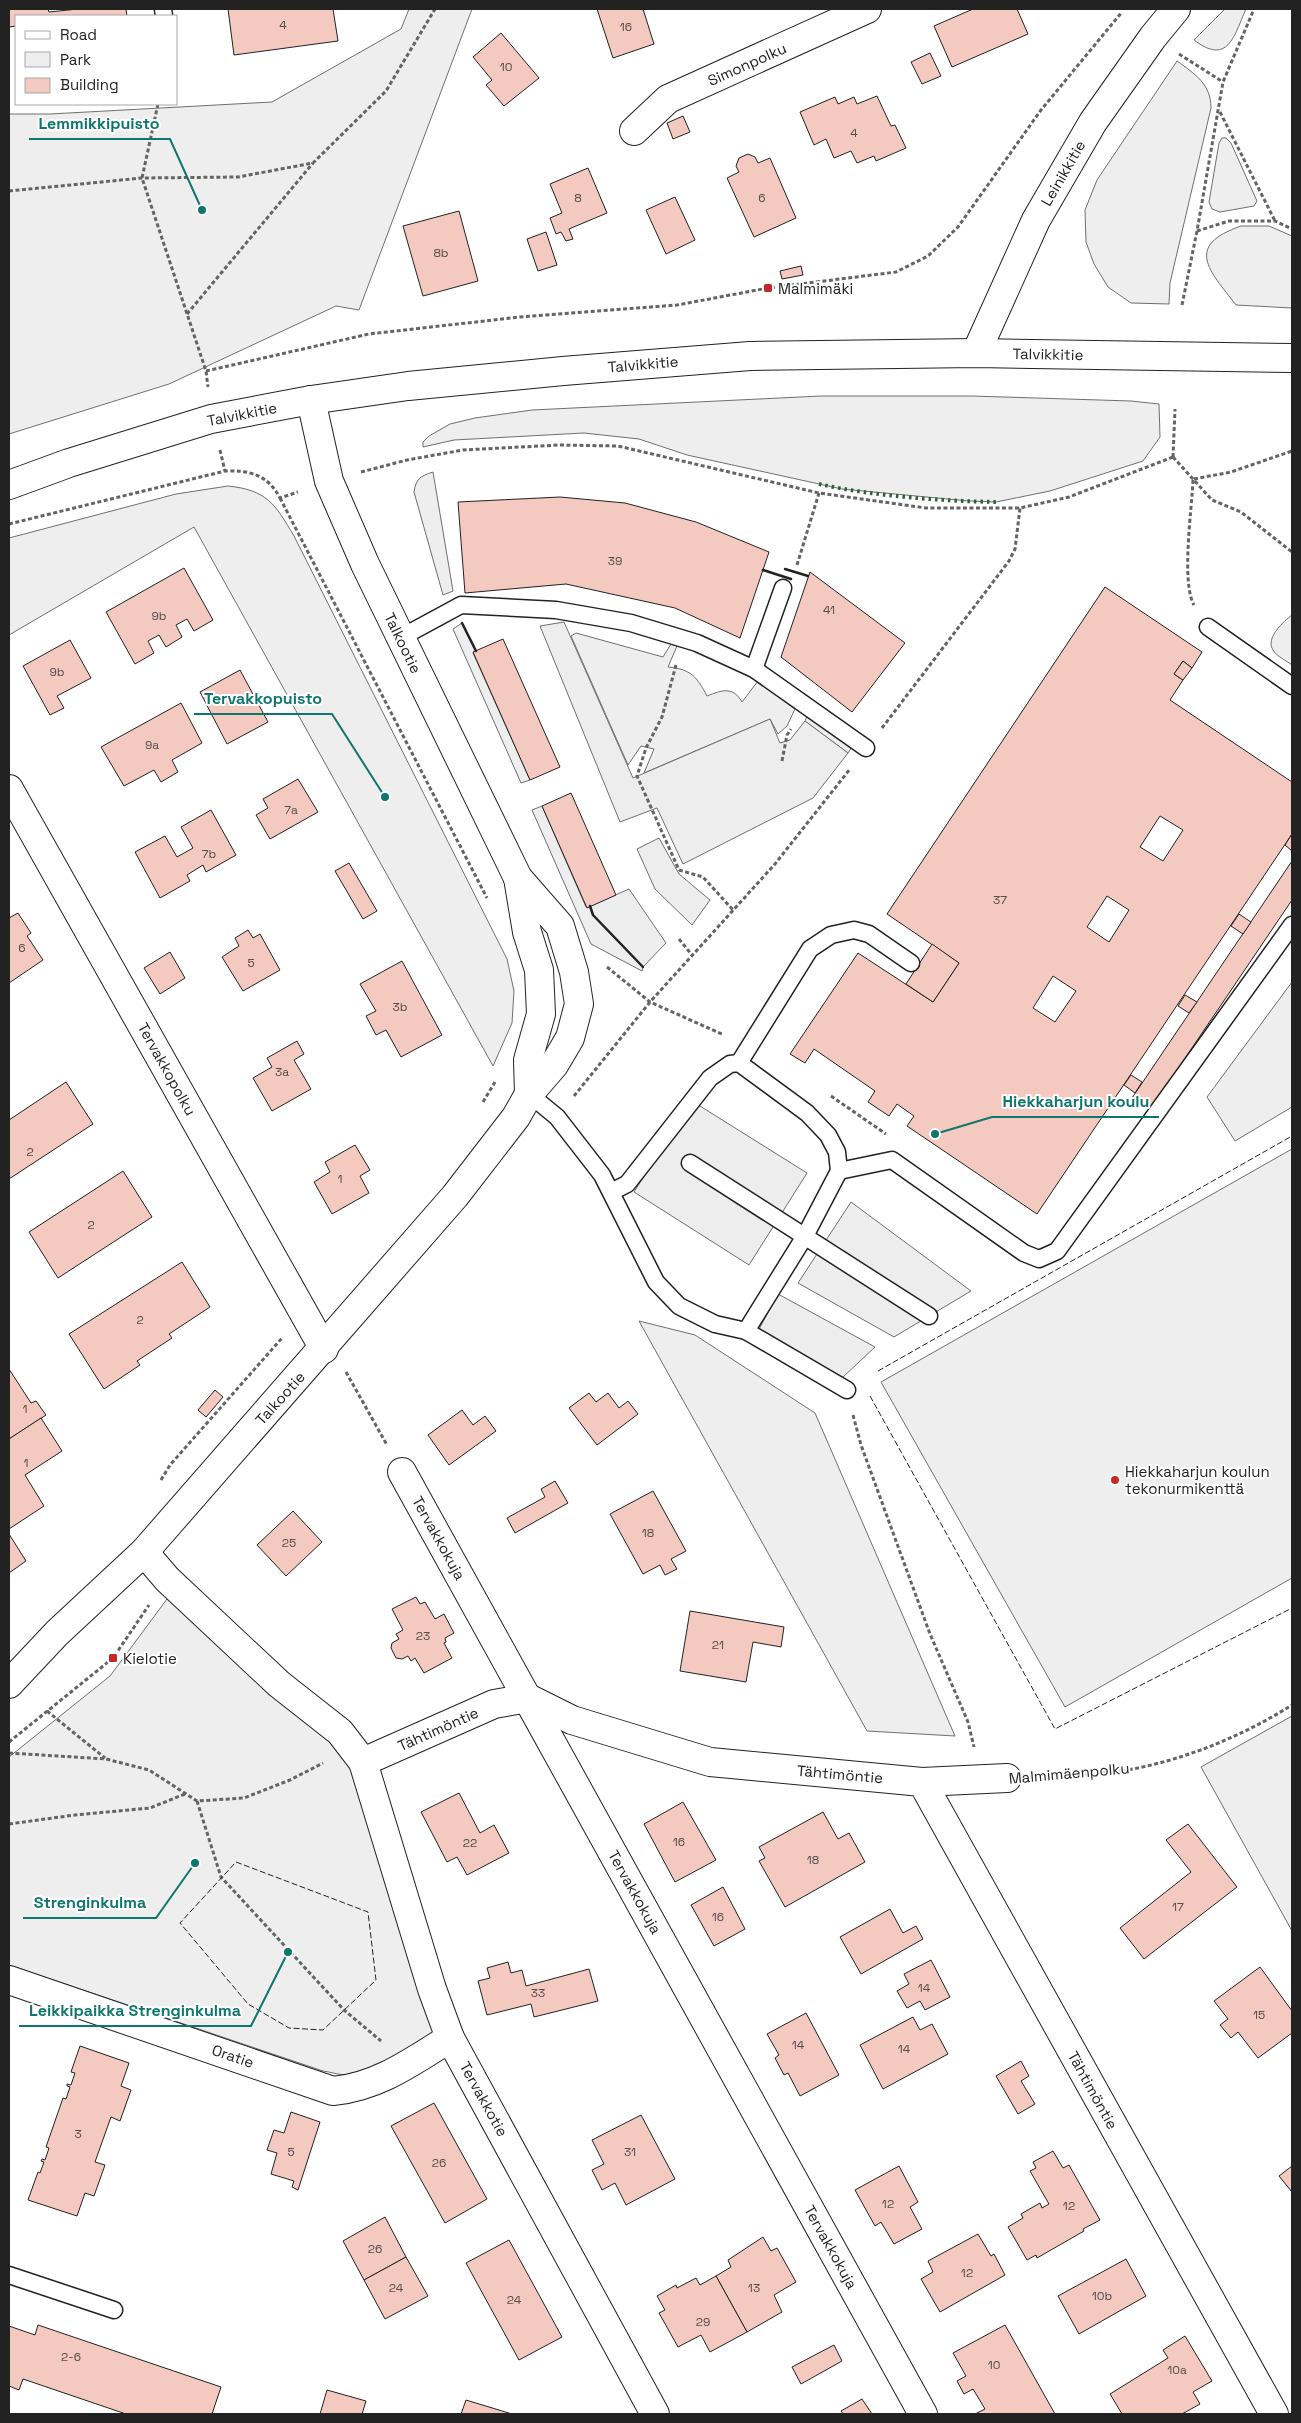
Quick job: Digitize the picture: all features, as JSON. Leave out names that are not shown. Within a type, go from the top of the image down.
[{"type":"street","name":"Simonpolku","points":[[634,130],[668,99],[867,9]]},
{"type":"street","name":"Leinikkitie","points":[[976,353],[1036,220],[1093,122],[1153,37],[1176,9]]},
{"type":"street","name":"Talvikkitie","points":[[9,486],[69,462],[211,419],[311,400],[437,383],[750,356],[976,353],[1292,358]]},
{"type":"street","name":"Talkootie","points":[[9,1684],[57,1633],[144,1552],[455,1196],[516,1117],[530,1094],[554,1065],[570,1038],[579,1004],[574,972],[560,926],[518,878],[364,564],[328,481],[311,400]]},
{"type":"street","name":"Tervakkopolku","points":[[9,789],[324,1348]]},
{"type":"street","name":"Talkootie","points":[[518,878],[527,932],[539,970],[541,1014],[528,1060],[530,1094]]},
{"type":"street","name":"Tervakkokuja","points":[[402,1472],[923,2414]]},
{"type":"street","points":[[144,1552],[167,1579],[272,1678],[340,1732],[356,1752]]},
{"type":"street","name":"Tähtimöntie","points":[[356,1752],[494,1704],[528,1698],[572,1720],[710,1762],[922,1782],[1274,2414]]},
{"type":"street","name":"Tervakkotie","points":[[356,1752],[432,1989],[450,2038],[656,2414]]},
{"type":"street","points":[[922,1782],[994,1778]]},
{"type":"street","name":"Oratie","points":[[9,1980],[333,2090],[353,2089],[378,2081],[450,2038]]},
{"type":"lane","points":[[754,669],[783,588]]},
{"type":"lane","points":[[400,638],[461,605],[556,610],[631,623],[685,639],[754,669],[866,748]]},
{"type":"lane","points":[[1208,627],[1292,686]]},
{"type":"lane","points":[[839,1171],[892,1160],[1024,1253],[1039,1259],[1057,1252],[1292,925]]},
{"type":"lane","points":[[739,1063],[810,949],[831,935],[854,930],[869,934],[911,963]]},
{"type":"lane","points":[[611,1192],[627,1184],[710,1078],[730,1064],[739,1063],[807,1113],[828,1135],[837,1152],[839,1171],[804,1236],[746,1331]]},
{"type":"lane","points":[[530,1094],[557,1117],[602,1175],[656,1282],[679,1306],[715,1324],[746,1331],[847,1390]]},
{"type":"lane","points":[[690,1163],[928,1316]]},
{"type":"lane","points":[[9,2275],[114,2310]]},
{"type":"path","points":[[187,314],[314,162],[386,92],[436,9]]},
{"type":"path","points":[[1182,305],[1223,82],[1254,9]]},
{"type":"path","points":[[206,372],[369,334],[520,317],[677,305],[768,288],[896,272],[928,256],[958,227],[1041,110],[1120,10]]},
{"type":"path","points":[[158,105],[142,178],[206,372],[211,419],[225,471]]},
{"type":"path","points":[[1219,111],[1275,221]]},
{"type":"path","points":[[9,191],[142,178],[238,177],[314,162]]},
{"type":"path","points":[[1197,231],[1229,221],[1275,221],[1292,229]]},
{"type":"path","points":[[1175,409],[1173,457],[1212,500],[1241,512],[1292,552]]},
{"type":"path","points":[[280,498],[328,481],[407,460],[463,450],[592,445],[618,446],[819,493],[926,508],[1020,508],[1069,496],[1173,457]]},
{"type":"path","points":[[1193,479],[1231,472],[1292,450]]},
{"type":"path","points":[[9,524],[225,471],[243,470],[261,476],[274,486],[490,904]]},
{"type":"path","points":[[1193,479],[1189,588],[1191,601],[1208,627]]},
{"type":"path","points":[[788,564],[797,567],[819,493]]},
{"type":"path","points":[[685,639],[662,717],[646,748],[637,776],[679,870],[703,878],[733,910]]},
{"type":"path","points":[[782,761],[786,735],[806,706]]},
{"type":"path","points":[[679,939],[692,955]]},
{"type":"path","points":[[480,1106],[498,1074]]},
{"type":"path","points":[[160,1481],[170,1465],[304,1313]]},
{"type":"path","points":[[346,1371],[402,1472]]},
{"type":"path","points":[[847,1390],[861,1445],[930,1634],[994,1778]]},
{"type":"path","name":"Malmimäenpolku","points":[[994,1778],[1121,1771],[1174,1759],[1216,1743],[1292,1705]]},
{"type":"path","points":[[47,1711],[106,1759]]},
{"type":"path","points":[[9,1753],[106,1759],[149,1770],[197,1801],[244,1798],[290,1780],[334,1758],[356,1752]]},
{"type":"path","points":[[9,1824],[75,1815],[150,1808],[185,1793]]},
{"type":"path","points":[[197,1801],[221,1877],[344,2010],[408,2063]]},
{"type":"green space","points":[[409,9],[472,9],[359,310],[336,306],[169,384],[9,434],[9,114],[50,114],[272,102],[401,29]]},
{"type":"green space","points":[[1225,9],[1246,9],[1238,29],[1228,44],[1222,49],[1215,50],[1194,40]]},
{"type":"green space","points":[[1177,61],[1201,80],[1208,92],[1211,108],[1170,283],[1169,304],[1131,303],[1108,287],[1094,264],[1086,242],[1085,210],[1097,180]]},
{"type":"green space","points":[[1222,138],[1226,138],[1231,143],[1257,201],[1254,206],[1220,212],[1212,209],[1209,202],[1219,143]]},
{"type":"green space","points":[[1241,226],[1269,226],[1292,236],[1292,308],[1236,305],[1217,281],[1207,260],[1207,251],[1212,242],[1223,234]]},
{"type":"green space","points":[[821,396],[972,396],[1131,401],[1159,404],[1160,437],[1143,461],[1050,491],[996,502],[842,489],[687,455],[639,439],[584,433],[454,440],[423,447],[423,442],[429,436],[450,424],[475,418],[532,410]]},
{"type":"green space","points":[[433,472],[453,591],[443,595],[414,492],[419,479]]},
{"type":"green space","points":[[228,486],[252,491],[268,500],[281,515],[294,536],[507,959],[514,991],[512,1023],[493,1066],[194,527],[9,635],[9,538],[176,494]]},
{"type":"green space","points":[[1292,615],[1292,665],[1273,650],[1271,640],[1276,630]]},
{"type":"green space","points":[[462,623],[476,651],[473,653],[530,780],[521,783],[453,629]]},
{"type":"green space","points":[[576,633],[663,657],[671,644],[677,646],[668,667],[688,672],[700,684],[707,696],[722,691],[731,691],[742,702],[758,681],[795,709],[787,726],[778,734],[770,719],[644,773],[654,749],[641,746],[628,765],[571,636]]},
{"type":"green space","points":[[808,714],[852,747],[848,753],[805,721]]},
{"type":"green space","points":[[542,806],[586,907],[590,906],[593,916],[643,967],[642,971],[591,944],[532,810]]},
{"type":"green space","points":[[1292,982],[1292,1107],[1235,1141],[1207,1097]]},
{"type":"green space","name":"Hiekkaharjun koulun tekonurmikenttä","points":[[1292,1149],[1292,1578],[1065,1707],[881,1382]]},
{"type":"green space","points":[[639,1321],[695,1335],[815,1413],[955,1736],[867,1731]]},
{"type":"green space","points":[[170,1595],[350,1761],[438,2029],[383,2065],[359,2074],[341,2075],[323,2071],[9,1965],[9,1757],[110,1676]]},
{"type":"green space","points":[[1292,1716],[1292,1931],[1201,1767]]},
{"type":"shaded area","points":[[564,622],[633,778],[770,719],[780,743],[790,740],[805,721],[848,753],[813,798],[683,864],[657,808],[620,822],[540,626]]},
{"type":"shaded area","points":[[659,838],[679,874],[710,900],[692,925],[655,889],[637,849]]},
{"type":"shaded area","points":[[629,889],[666,943],[643,967],[593,915],[590,906]]},
{"type":"shaded area","points":[[692,1101],[807,1173],[749,1265],[634,1192]]},
{"type":"shaded area","points":[[851,1202],[971,1291],[894,1337],[798,1283]]},
{"type":"shaded area","points":[[778,1294],[875,1347],[842,1378],[758,1331]]},
{"type":"building","points":[[9,9],[48,9],[49,12],[78,9],[126,9],[127,15],[15,15],[15,26],[9,27]]},
{"type":"building","points":[[228,9],[333,9],[338,41],[234,55]]},
{"type":"building","points":[[597,9],[643,9],[654,44],[613,58]]},
{"type":"building","points":[[973,9],[1017,9],[1028,34],[952,67],[934,26]]},
{"type":"building","points":[[501,33],[539,78],[504,106],[486,85],[492,80],[473,57]]},
{"type":"building","points":[[930,53],[941,76],[922,84],[911,62]]},
{"type":"building","points":[[877,96],[891,126],[895,125],[906,148],[876,161],[874,156],[857,163],[851,151],[834,158],[826,139],[814,145],[800,112],[835,97],[838,104],[854,97],[857,104]]},
{"type":"building","points":[[683,116],[690,132],[673,139],[667,123]]},
{"type":"building","points":[[748,154],[755,157],[758,163],[770,158],[796,218],[754,237],[727,178],[739,172],[736,166],[739,158]]},
{"type":"building","points":[[588,168],[607,213],[569,229],[573,239],[566,241],[561,232],[556,234],[550,218],[562,213],[550,184]]},
{"type":"building","points":[[675,197],[695,240],[666,254],[646,210]]},
{"type":"building","points":[[459,211],[478,281],[423,296],[403,226]]},
{"type":"building","points":[[546,232],[557,265],[538,271],[527,239]]},
{"type":"building","points":[[801,266],[803,275],[782,279],[780,271]]},
{"type":"building","points":[[560,497],[625,503],[696,522],[769,552],[740,638],[675,608],[566,584],[465,593],[458,502]]},
{"type":"building","points":[[184,568],[213,620],[194,631],[187,619],[176,625],[182,637],[166,647],[159,635],[148,641],[154,653],[135,664],[106,612]]},
{"type":"building","points":[[810,572],[905,643],[852,712],[781,657]]},
{"type":"building","points":[[1105,587],[1202,652],[1192,668],[1183,661],[1174,674],[1183,680],[1170,700],[1292,782],[1292,834],[1037,1214],[907,1126],[914,1116],[897,1104],[889,1116],[868,1102],[875,1091],[814,1049],[805,1063],[790,1054],[858,953],[933,1002],[959,963],[887,914]],"holes":[[[1160,816],[1183,830],[1163,861],[1140,847]],[[1107,896],[1129,910],[1109,942],[1087,927]],[[1053,976],[1076,991],[1055,1022],[1033,1008]]]},
{"type":"building","points":[[503,639],[560,767],[530,780],[473,652]]},
{"type":"building","points":[[70,640],[91,678],[57,696],[64,708],[50,715],[23,666]]},
{"type":"building","points":[[1183,661],[1192,668],[1183,680],[1174,674]]},
{"type":"building","points":[[240,670],[268,722],[227,744],[200,692]]},
{"type":"building","points":[[181,703],[202,743],[172,760],[178,772],[161,782],[154,770],[124,786],[101,747]]},
{"type":"building","points":[[298,779],[318,812],[270,839],[256,815],[268,808],[263,799]]},
{"type":"building","points":[[571,793],[616,895],[587,908],[542,806]]},
{"type":"building","points":[[211,810],[236,855],[206,872],[203,865],[187,875],[190,881],[160,898],[135,852],[165,836],[177,857],[193,848],[181,827]]},
{"type":"building","points":[[1292,834],[1292,851],[1285,845]]},
{"type":"building","points":[[1292,861],[1292,900],[1150,1110],[1132,1098]]},
{"type":"building","points":[[349,863],[377,911],[363,919],[335,871]]},
{"type":"building","points":[[18,913],[31,933],[27,936],[43,960],[9,983],[9,918]]},
{"type":"building","points":[[1239,914],[1251,922],[1243,934],[1231,926]]},
{"type":"building","points":[[248,930],[253,938],[260,934],[280,970],[243,991],[222,957],[239,946],[235,938]]},
{"type":"building","points":[[932,944],[959,963],[933,1002],[906,984]]},
{"type":"building","points":[[170,952],[185,978],[160,994],[144,968]]},
{"type":"building","points":[[402,961],[442,1035],[401,1057],[386,1030],[376,1035],[366,1016],[376,1011],[360,984]]},
{"type":"building","points":[[1185,995],[1197,1002],[1189,1013],[1178,1006]]},
{"type":"building","points":[[297,1041],[304,1054],[294,1060],[311,1089],[272,1111],[253,1078],[272,1067],[267,1058]]},
{"type":"building","points":[[1131,1075],[1142,1082],[1135,1093],[1124,1085]]},
{"type":"building","points":[[66,1082],[93,1124],[9,1179],[9,1120]]},
{"type":"building","points":[[355,1145],[370,1170],[360,1176],[369,1193],[332,1214],[314,1182],[330,1172],[325,1162]]},
{"type":"building","points":[[123,1171],[152,1217],[58,1278],[29,1232]]},
{"type":"building","points":[[182,1262],[210,1307],[169,1334],[172,1338],[137,1361],[140,1365],[104,1389],[69,1334]]},
{"type":"building","points":[[9,1369],[31,1403],[36,1401],[46,1415],[9,1439]]},
{"type":"building","points":[[215,1390],[223,1397],[206,1417],[198,1410]]},
{"type":"building","points":[[589,1393],[596,1402],[608,1393],[619,1408],[628,1401],[638,1414],[597,1445],[569,1408]]},
{"type":"building","points":[[462,1410],[473,1425],[485,1416],[496,1431],[449,1465],[428,1435]]},
{"type":"building","points":[[41,1418],[62,1451],[25,1475],[44,1506],[9,1529],[9,1439]]},
{"type":"building","points":[[555,1481],[568,1503],[515,1533],[507,1518],[545,1497],[541,1489]]},
{"type":"building","points":[[653,1491],[686,1551],[671,1559],[677,1569],[665,1575],[660,1565],[643,1574],[610,1514]]},
{"type":"building","points":[[293,1511],[322,1542],[286,1576],[257,1545]]},
{"type":"building","points":[[9,1534],[26,1561],[9,1573]]},
{"type":"building","points":[[416,1597],[420,1604],[425,1602],[435,1619],[444,1614],[454,1633],[445,1638],[446,1642],[444,1643],[452,1658],[424,1673],[415,1658],[411,1661],[408,1656],[402,1659],[396,1658],[391,1648],[392,1643],[399,1639],[396,1634],[403,1630],[392,1609]]},
{"type":"building","points":[[690,1611],[784,1627],[781,1647],[753,1642],[746,1682],[680,1671]]},
{"type":"building","points":[[459,1793],[480,1833],[494,1825],[509,1853],[467,1875],[457,1857],[447,1862],[421,1812]]},
{"type":"building","points":[[683,1802],[716,1860],[675,1882],[644,1824]]},
{"type":"building","points":[[823,1812],[838,1839],[849,1833],[865,1862],[785,1907],[759,1861],[765,1858],[759,1847]]},
{"type":"building","points":[[1188,1824],[1237,1887],[1144,1959],[1120,1928],[1191,1872],[1166,1840]]},
{"type":"building","points":[[723,1887],[745,1929],[714,1946],[691,1905]]},
{"type":"building","points":[[890,1909],[903,1933],[916,1926],[923,1939],[861,1974],[840,1937]]},
{"type":"building","points":[[931,1960],[950,1997],[925,2010],[920,2001],[907,2008],[897,1991],[909,1984],[904,1974]]},
{"type":"building","points":[[508,1962],[511,1973],[522,1970],[526,1986],[589,1969],[598,2001],[534,2017],[531,2004],[487,2015],[478,1981],[490,1978],[487,1968]]},
{"type":"building","points":[[1260,1967],[1292,2011],[1292,2033],[1258,2058],[1238,2032],[1231,2038],[1220,2025],[1228,2019],[1214,2001]]},
{"type":"building","points":[[806,2013],[839,2075],[800,2096],[788,2073],[784,2075],[775,2058],[779,2055],[767,2034]]},
{"type":"building","points":[[913,2017],[920,2030],[932,2024],[948,2054],[883,2089],[860,2045]]},
{"type":"building","points":[[80,2046],[129,2063],[121,2086],[131,2090],[120,2121],[111,2117],[95,2162],[105,2165],[94,2196],[85,2193],[77,2216],[28,2200],[38,2172],[40,2173],[44,2162],[41,2161],[42,2159],[45,2160],[49,2148],[46,2147],[63,2098],[66,2099],[70,2087],[67,2084],[71,2085],[75,2073],[71,2072]]},
{"type":"building","points":[[1021,2061],[1029,2076],[1021,2081],[1035,2104],[1018,2114],[996,2076]]},
{"type":"building","points":[[434,2103],[487,2199],[445,2223],[391,2126]]},
{"type":"building","points":[[291,2112],[320,2122],[298,2190],[292,2187],[294,2181],[271,2174],[277,2153],[267,2150],[274,2130],[284,2133]]},
{"type":"building","points":[[641,2115],[675,2179],[626,2205],[615,2183],[602,2190],[592,2170],[604,2164],[592,2140]]},
{"type":"building","points":[[1053,2151],[1063,2168],[1069,2165],[1100,2220],[1037,2258],[1036,2255],[1027,2260],[1008,2227],[1023,2218],[1021,2214],[1040,2203],[1042,2208],[1049,2204],[1030,2171],[1036,2168],[1033,2162]]},
{"type":"building","points":[[899,2166],[918,2202],[910,2207],[922,2229],[894,2244],[881,2222],[875,2226],[855,2190]]},
{"type":"building","points":[[1292,2166],[1292,2192],[1279,2176]]},
{"type":"building","points":[[385,2217],[406,2257],[364,2280],[343,2241]]},
{"type":"building","points":[[978,2234],[991,2256],[994,2254],[1005,2275],[940,2312],[921,2279],[933,2272],[928,2261]]},
{"type":"building","points":[[763,2237],[771,2251],[777,2248],[796,2282],[774,2295],[782,2312],[747,2332],[716,2276],[731,2267],[728,2260]]},
{"type":"building","points":[[509,2240],[562,2337],[519,2360],[466,2263]]},
{"type":"building","points":[[406,2257],[428,2296],[385,2319],[364,2280]]},
{"type":"building","points":[[1126,2259],[1146,2296],[1079,2334],[1058,2296]]},
{"type":"building","points":[[716,2276],[747,2332],[710,2352],[701,2335],[678,2347],[659,2313],[665,2310],[657,2296],[676,2285],[677,2288],[696,2278],[700,2285]]},
{"type":"building","points":[[38,2325],[221,2387],[212,2414],[126,2414],[23,2379],[19,2390],[9,2386],[9,2326],[35,2335]]},
{"type":"building","points":[[1005,2325],[1055,2414],[975,2414],[985,2409],[973,2389],[964,2394],[957,2381],[966,2376],[953,2353]]},
{"type":"building","points":[[1185,2336],[1212,2381],[1193,2392],[1200,2404],[1182,2414],[1122,2414],[1110,2394],[1168,2358],[1163,2350]]},
{"type":"building","points":[[834,2345],[842,2361],[801,2384],[792,2367]]},
{"type":"building","points":[[327,2390],[366,2401],[362,2414],[320,2414]]},
{"type":"building","points":[[862,2399],[872,2414],[843,2414],[841,2411]]},
{"type":"building","points":[[466,2400],[512,2414],[461,2414]]},
{"type":"hedge","points":[[819,484],[861,492],[907,497],[996,502]]},
{"type":"fence","points":[[878,1371],[1292,1136]]},
{"type":"fence","points":[[870,1396],[1055,1729],[1292,1608]]},
{"type":"fence","points":[[236,1862],[368,1912],[376,1980],[323,2030],[289,2028],[248,2004],[180,1923],[236,1862]]},
{"type":"wall","points":[[785,569],[808,576]]},
{"type":"wall","points":[[763,570],[791,579]]},
{"type":"wall","points":[[462,623],[476,651]]},
{"type":"wall","points":[[590,906],[593,915],[643,967]]},
{"type":"place","name":"Lemmikkipuisto","points":[[202,210]]},
{"type":"place","name":"Malmimäki","points":[[768,288]]},
{"type":"place","name":"Tervakkopuisto","points":[[385,797]]},
{"type":"place","name":"Hiekkaharjun koulu","points":[[935,1134]]},
{"type":"place","name":"Hiekkaharjun koulun tekonurmikenttä","points":[[1115,1480]]},
{"type":"place","name":"Kielotie","points":[[113,1658]]},
{"type":"place","name":"Strenginkulma","points":[[195,1863]]},
{"type":"place","name":"Leikkipaikka Strenginkulma","points":[[288,1952]]}]
